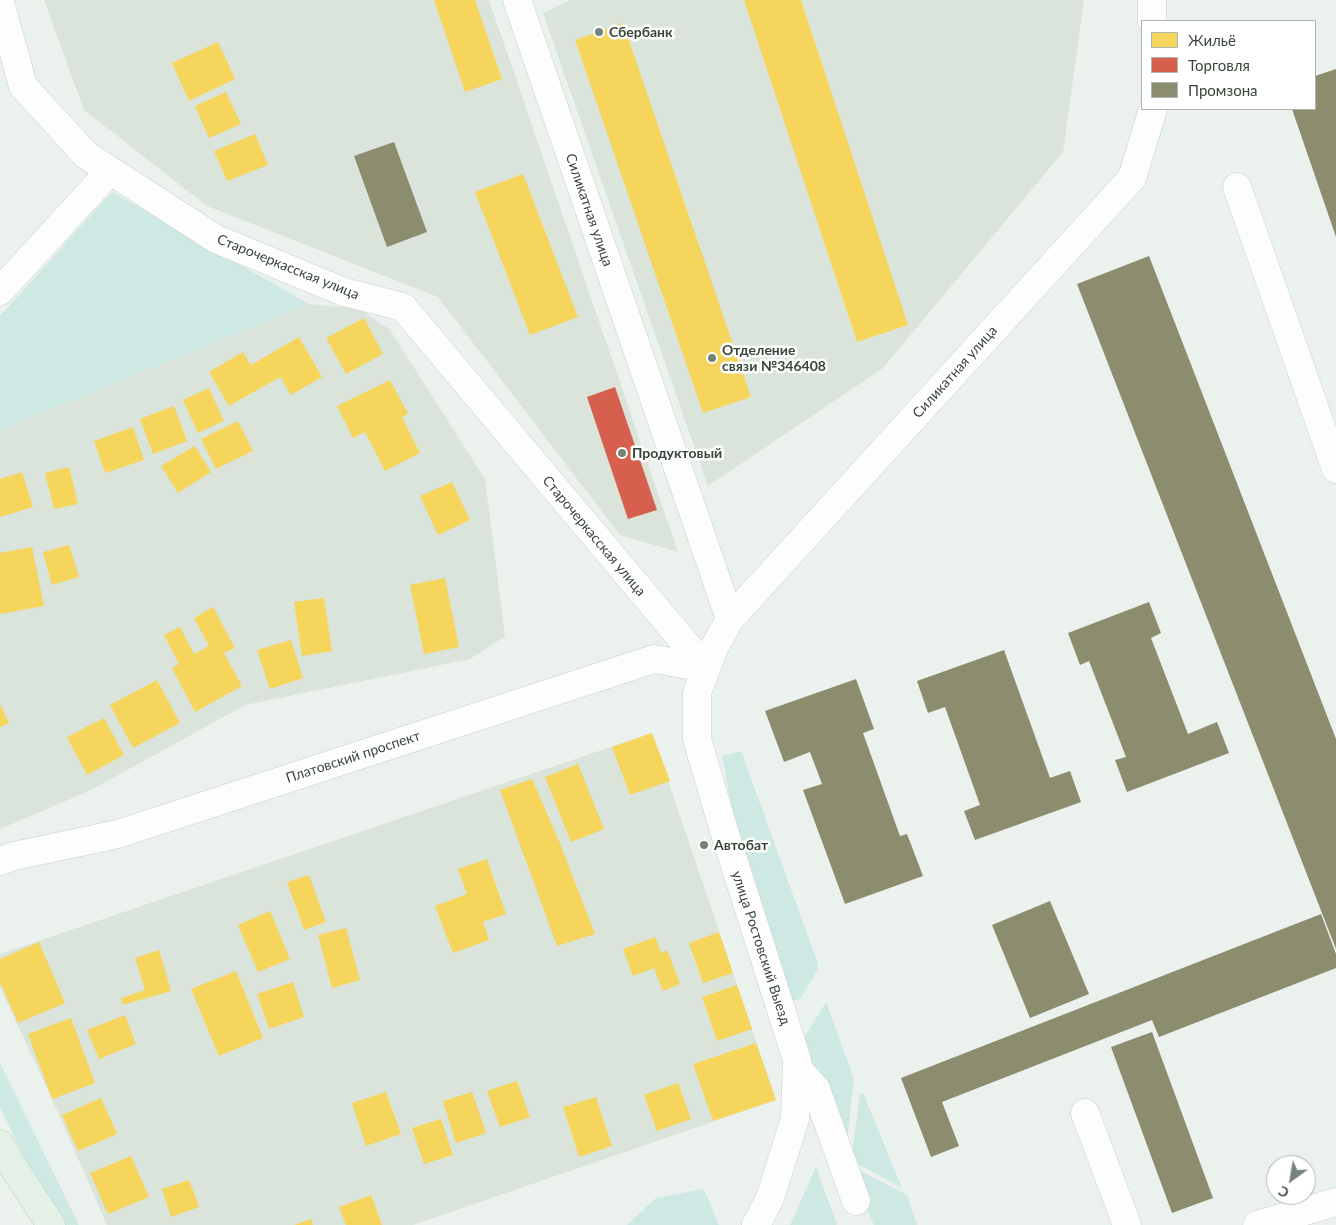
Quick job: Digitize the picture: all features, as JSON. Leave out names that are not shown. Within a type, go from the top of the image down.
[{"type":"main road","points":[[0,1144],[51,1225]]},
{"type":"street","name":"Силикатная улица","points":[[517,0],[730,619]]},
{"type":"street","points":[[1152,0],[1152,20]]},
{"type":"street","name":"Старочеркасская улица","points":[[0,2],[23,86],[86,155],[216,239],[344,292],[403,307],[706,668]]},
{"type":"street","name":"Силикатная улица","points":[[706,668],[714,648],[730,619],[1132,178],[1152,110]]},
{"type":"street","points":[[0,291],[110,171]]},
{"type":"street","points":[[1237,187],[1336,469]]},
{"type":"street","name":"Платовский проспект","points":[[0,861],[14,856],[118,834],[654,659],[706,668]]},
{"type":"street","name":"улица Ростовский Выезд","points":[[706,668],[697,693],[697,739],[725,834],[797,1060],[795,1119],[770,1198],[756,1225]]},
{"type":"street","points":[[797,1068],[816,1089],[856,1201]]},
{"type":"street","points":[[1085,1113],[1126,1225]]},
{"type":"street","points":[[1258,1225],[1336,1202]]},
{"type":"shaded area","points":[[44,0],[489,0],[678,552],[620,535],[438,297],[207,206],[84,110]]},
{"type":"shaded area","points":[[571,0],[1084,0],[1063,152],[883,368],[708,486],[543,13]]},
{"type":"shaded area","points":[[112,192],[309,304],[0,430],[0,316]]},
{"type":"shaded area","points":[[309,304],[360,309],[390,330],[485,479],[505,636],[470,659],[245,705],[91,790],[0,829],[0,430]]},
{"type":"shaded area","points":[[652,733],[776,1100],[413,1225],[107,1225],[52,1099],[0,987],[0,954]]},
{"type":"shaded area","points":[[741,751],[818,964],[817,971],[800,999],[792,1001],[738,839],[722,756]]},
{"type":"shaded area","points":[[826,1002],[854,1079],[846,1149],[820,1079],[802,1041]]},
{"type":"shaded area","points":[[0,1063],[79,1225],[65,1225],[37,1184],[0,1107]]},
{"type":"shaded area","points":[[860,1093],[863,1093],[902,1188],[856,1163],[852,1154]]},
{"type":"shaded area","points":[[849,1165],[907,1195],[917,1225],[874,1225]]},
{"type":"shaded area","points":[[816,1167],[837,1225],[790,1225]]},
{"type":"shaded area","points":[[704,1189],[719,1225],[627,1225],[656,1198]]},
{"type":"building: Жильё","points":[[434,0],[475,0],[502,79],[465,92]]},
{"type":"building: Жильё","points":[[744,0],[801,0],[908,325],[857,342]]},
{"type":"building: Жильё","points":[[623,23],[751,397],[703,413],[575,40]]},
{"type":"building: Жильё","points":[[218,42],[235,79],[189,101],[172,63]]},
{"type":"building: Жильё","points":[[226,92],[241,124],[209,138],[195,106]]},
{"type":"building: Жильё","points":[[255,134],[268,165],[227,181],[214,151]]},
{"type":"building: Жильё","points":[[523,174],[578,317],[530,335],[475,192]]},
{"type":"building: Жильё","points":[[364,318],[383,354],[346,374],[326,338]]},
{"type":"building: Жильё","points":[[299,337],[322,377],[291,395],[280,377],[229,406],[209,372],[243,352],[251,365]]},
{"type":"building: Жильё","points":[[390,380],[408,414],[402,417],[420,453],[385,471],[365,432],[353,438],[337,406]]},
{"type":"building: Жильё","points":[[209,388],[224,421],[198,433],[183,400]]},
{"type":"building: Жильё","points":[[174,406],[187,441],[153,454],[140,419]]},
{"type":"building: Жильё","points":[[238,421],[253,451],[216,469],[201,439]]},
{"type":"building: Жильё","points":[[133,427],[144,460],[105,473],[94,441]]},
{"type":"building: Жильё","points":[[195,446],[211,472],[178,493],[161,466]]},
{"type":"building: Жильё","points":[[69,467],[78,504],[54,509],[45,473]]},
{"type":"building: Жильё","points":[[22,472],[33,507],[0,517],[0,479]]},
{"type":"building: Жильё","points":[[452,482],[470,520],[438,535],[420,496]]},
{"type":"building: Жильё","points":[[69,545],[79,577],[52,585],[43,552]]},
{"type":"building: Жильё","points":[[32,547],[44,606],[0,614],[0,553]]},
{"type":"building: Жильё","points":[[445,578],[459,647],[424,654],[410,585]]},
{"type":"building: Жильё","points":[[324,598],[332,651],[302,656],[294,602]]},
{"type":"building: Жильё","points":[[213,607],[235,648],[224,653],[242,686],[195,712],[172,668],[179,664],[164,635],[180,627],[194,654],[209,646],[194,618]]},
{"type":"building: Жильё","points":[[291,640],[303,678],[270,689],[257,650]]},
{"type":"building: Жильё","points":[[157,680],[180,723],[133,748],[110,705]]},
{"type":"building: Жильё","points":[[0,704],[9,723],[0,727]]},
{"type":"building: Жильё","points":[[104,718],[124,755],[87,775],[67,737]]},
{"type":"building: Жильё","points":[[652,733],[670,781],[630,795],[612,747]]},
{"type":"building: Жильё","points":[[578,764],[604,829],[571,842],[545,777]]},
{"type":"building: Жильё","points":[[532,779],[559,841],[595,934],[557,946],[500,790]]},
{"type":"building: Жильё","points":[[487,859],[506,914],[483,922],[489,940],[453,953],[435,906],[467,894],[458,869]]},
{"type":"building: Жильё","points":[[309,875],[326,922],[304,930],[287,882]]},
{"type":"building: Жильё","points":[[270,911],[290,959],[258,972],[238,925]]},
{"type":"building: Жильё","points":[[346,928],[360,980],[332,988],[318,935]]},
{"type":"building: Жильё","points":[[719,932],[733,973],[703,983],[689,943]]},
{"type":"building: Жильё","points":[[655,937],[661,953],[667,950],[680,984],[663,991],[654,968],[633,976],[623,949]]},
{"type":"building: Жильё","points":[[39,942],[65,1003],[18,1023],[0,982],[0,959]]},
{"type":"building: Жильё","points":[[159,950],[171,991],[123,1005],[121,998],[145,990],[135,958]]},
{"type":"building: Жильё","points":[[236,971],[263,1038],[219,1056],[191,989]]},
{"type":"building: Жильё","points":[[293,982],[304,1017],[269,1029],[257,994]]},
{"type":"building: Жильё","points":[[737,985],[752,1029],[717,1041],[702,997]]},
{"type":"building: Жильё","points":[[125,1015],[136,1044],[99,1059],[87,1030]]},
{"type":"building: Жильё","points":[[71,1018],[95,1083],[52,1099],[28,1034]]},
{"type":"building: Жильё","points":[[756,1043],[776,1100],[713,1121],[693,1064]]},
{"type":"building: Жильё","points":[[517,1081],[530,1117],[500,1127],[487,1091]]},
{"type":"building: Жильё","points":[[678,1083],[691,1119],[657,1131],[644,1095]]},
{"type":"building: Жильё","points":[[386,1092],[401,1134],[366,1146],[352,1103]]},
{"type":"building: Жильё","points":[[472,1092],[486,1133],[456,1143],[443,1101]]},
{"type":"building: Жильё","points":[[596,1097],[612,1146],[579,1157],[563,1107]]},
{"type":"building: Жильё","points":[[101,1098],[117,1134],[78,1151],[62,1115]]},
{"type":"building: Жильё","points":[[441,1119],[453,1155],[424,1164],[412,1128]]},
{"type":"building: Жильё","points":[[131,1156],[149,1197],[108,1214],[90,1173]]},
{"type":"building: Жильё","points":[[189,1180],[199,1207],[171,1217],[162,1189]]},
{"type":"building: Жильё","points":[[371,1195],[382,1225],[346,1225],[339,1207]]},
{"type":"building: Жильё","points":[[311,1219],[313,1225],[294,1225]]},
{"type":"building: Торговля","name":"Продуктовый","points":[[615,387],[657,510],[628,519],[587,397]]},
{"type":"building: Промзона","points":[[1336,69],[1336,237],[1292,110],[1316,110],[1316,76]]},
{"type":"building: Промзона","points":[[394,142],[427,232],[387,247],[354,156]]},
{"type":"building: Промзона","points":[[1149,256],[1336,739],[1336,949],[1077,284]]},
{"type":"building: Промзона","points":[[1149,602],[1161,633],[1151,638],[1188,734],[1217,722],[1229,753],[1127,792],[1115,760],[1126,757],[1089,661],[1080,665],[1068,633]]},
{"type":"building: Промзона","points":[[1004,650],[1050,778],[1070,771],[1081,802],[975,840],[964,811],[980,805],[945,707],[928,713],[917,681]]},
{"type":"building: Промзона","points":[[856,679],[874,729],[863,733],[900,836],[907,834],[923,876],[845,904],[803,790],[822,784],[810,752],[784,762],[765,711]]},
{"type":"building: Промзона","points":[[1050,901],[1089,994],[1030,1018],[992,925]]},
{"type":"building: Промзона","points":[[1321,914],[1336,954],[1336,968],[1159,1037],[1152,1020],[942,1102],[959,1146],[931,1157],[901,1078]]},
{"type":"building: Промзона","points":[[1152,1032],[1213,1198],[1172,1213],[1111,1047]]},
{"type":"place","name":"Сбербанк","points":[[599,32]]},
{"type":"place","name":"Отделение связи №346408","points":[[712,358]]},
{"type":"place","name":"Продуктовый","points":[[622,453]]},
{"type":"place","name":"Автобат","points":[[704,845]]}]
